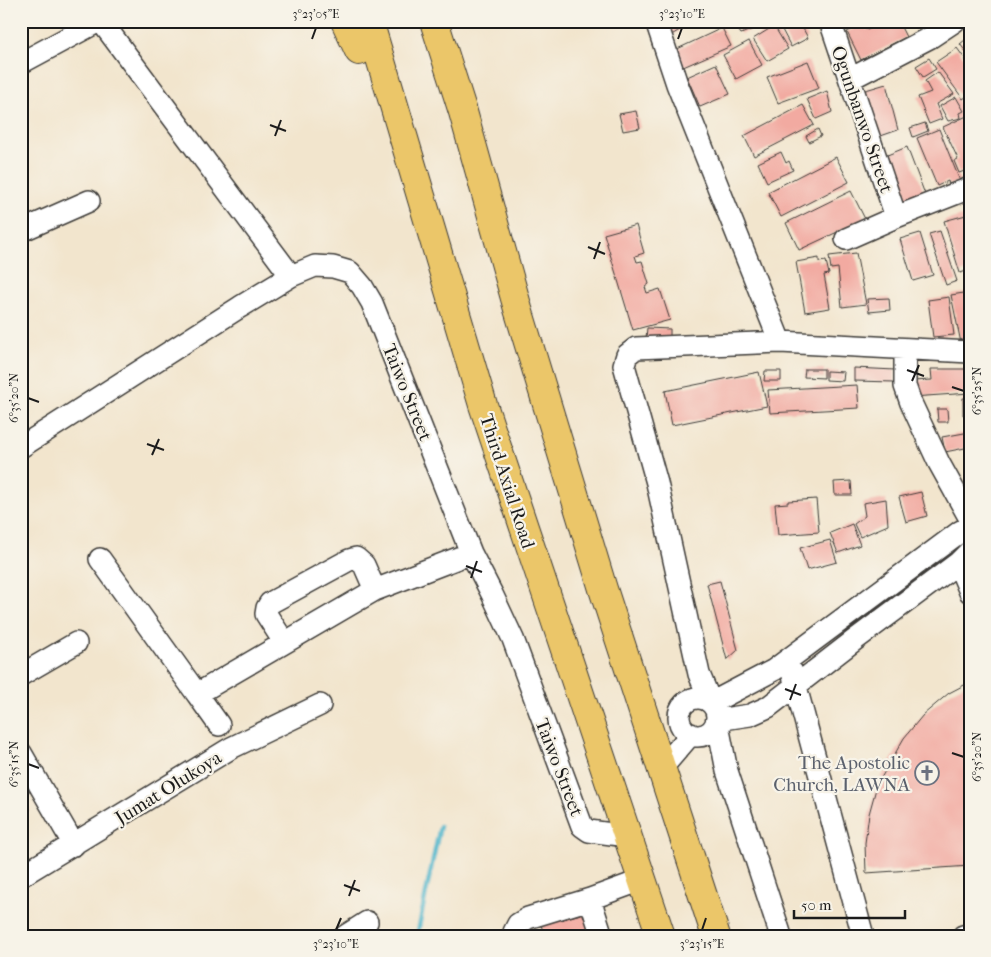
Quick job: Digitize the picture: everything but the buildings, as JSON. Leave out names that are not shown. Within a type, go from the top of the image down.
[{"type":"highway","points":[[345,21],[421,193]]},
{"type":"highway","points":[[349,21],[359,51]]},
{"type":"highway","name":"Third Axial Road","points":[[369,21],[482,405],[661,936]]},
{"type":"highway","points":[[434,21],[524,328],[601,580],[716,936]]},
{"type":"highway","points":[[449,21],[462,112]]},
{"type":"street","points":[[21,63],[100,21],[291,276]]},
{"type":"street","points":[[656,21],[677,84],[780,342]]},
{"type":"street","name":"Ogunbanwo Street","points":[[830,21],[896,217]]},
{"type":"street","points":[[850,79],[931,37],[955,21]]},
{"type":"street","points":[[846,239],[970,188]]},
{"type":"street","points":[[21,231],[89,201]]},
{"type":"street","name":"Taiwo Street","points":[[21,447],[291,276],[315,266],[333,266],[350,272],[362,286],[372,303],[471,553],[513,639],[582,826],[589,831],[628,836]]},
{"type":"street","points":[[647,724],[690,729],[705,735],[713,729],[706,708],[656,483],[624,366],[628,355],[636,348],[780,342],[970,352]]},
{"type":"street","points":[[706,708],[774,670],[967,527],[911,403],[905,386],[904,349]]},
{"type":"street","points":[[197,694],[375,590],[471,553]]},
{"type":"street","points":[[727,771],[690,729],[681,710],[685,704],[750,715],[768,707],[964,557],[970,592]]},
{"type":"street","points":[[284,642],[266,614],[270,603],[356,558],[364,565],[375,590]]},
{"type":"street","points":[[100,559],[219,725]]},
{"type":"street","points":[[21,676],[76,643]]},
{"type":"street","points":[[788,660],[797,684],[863,936]]},
{"type":"street","name":"Jumat Olukoya","points":[[21,876],[231,748],[320,705]]},
{"type":"street","points":[[706,708],[781,936]]},
{"type":"street","points":[[661,769],[690,729]]},
{"type":"street","points":[[21,753],[74,845]]},
{"type":"street","points":[[515,936],[514,932],[518,924],[528,918],[590,899],[642,880]]},
{"type":"street","points":[[590,899],[602,936]]},
{"type":"street","points":[[345,936],[367,922]]},
{"type":"street","points":[[963,936],[970,934]]},
{"type":"waterway","points":[[417,936],[440,826]]},
{"type":"place","name":"The Apostolic Church, LAWNA","points":[[927,773]]}]
